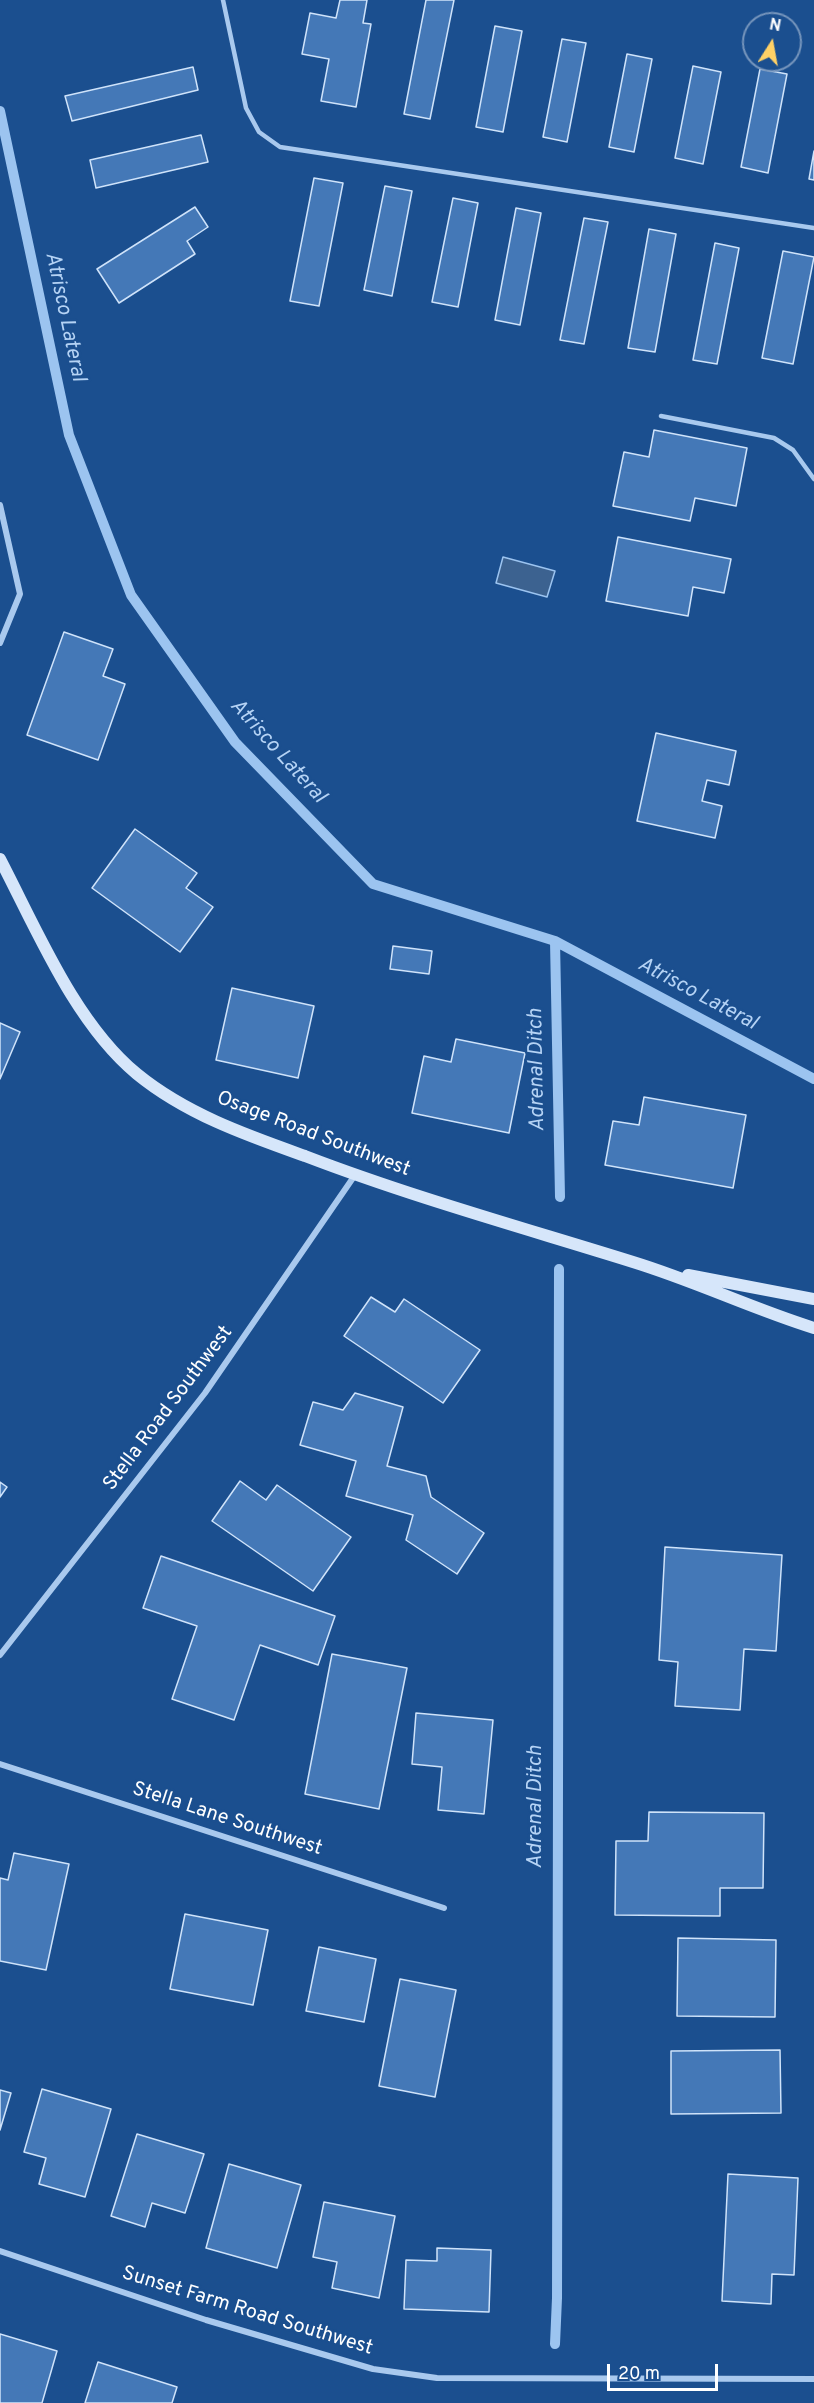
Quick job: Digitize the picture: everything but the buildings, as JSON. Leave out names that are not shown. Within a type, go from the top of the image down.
[{"type":"street","points":[[0,505],[20,594],[0,643]]},
{"type":"street","name":"Osage Road Southwest","points":[[0,859],[64,983],[98,1032],[136,1073],[180,1103],[235,1131],[355,1175],[660,1270],[814,1328]]},
{"type":"street","name":"Stella Road Southwest","points":[[0,1655],[205,1393],[355,1175]]},
{"type":"street","name":"Osage Road Southwest","points":[[660,1270],[814,1299]]},
{"type":"street","name":"Stella Lane Southwest","points":[[0,1764],[444,1908]]},
{"type":"street","name":"Sunset Farm Road Southwest","points":[[0,2251],[206,2320],[373,2369],[437,2378],[814,2379]]},
{"type":"lane","points":[[223,0],[246,108],[259,132],[280,147],[814,228]]},
{"type":"lane","points":[[661,416],[774,438],[793,450],[814,479]]},
{"type":"water","points":[[503,557],[555,571],[547,597],[496,583]]},
{"type":"waterway","name":"Atrisco Lateral","points":[[0,111],[69,435],[131,595],[235,742],[373,884],[555,941],[814,1079]]},
{"type":"waterway","name":"Adrenal Ditch","points":[[555,941],[560,1197]]},
{"type":"waterway","name":"Adrenal Ditch","points":[[555,2344],[557,2298],[559,1269]]}]
